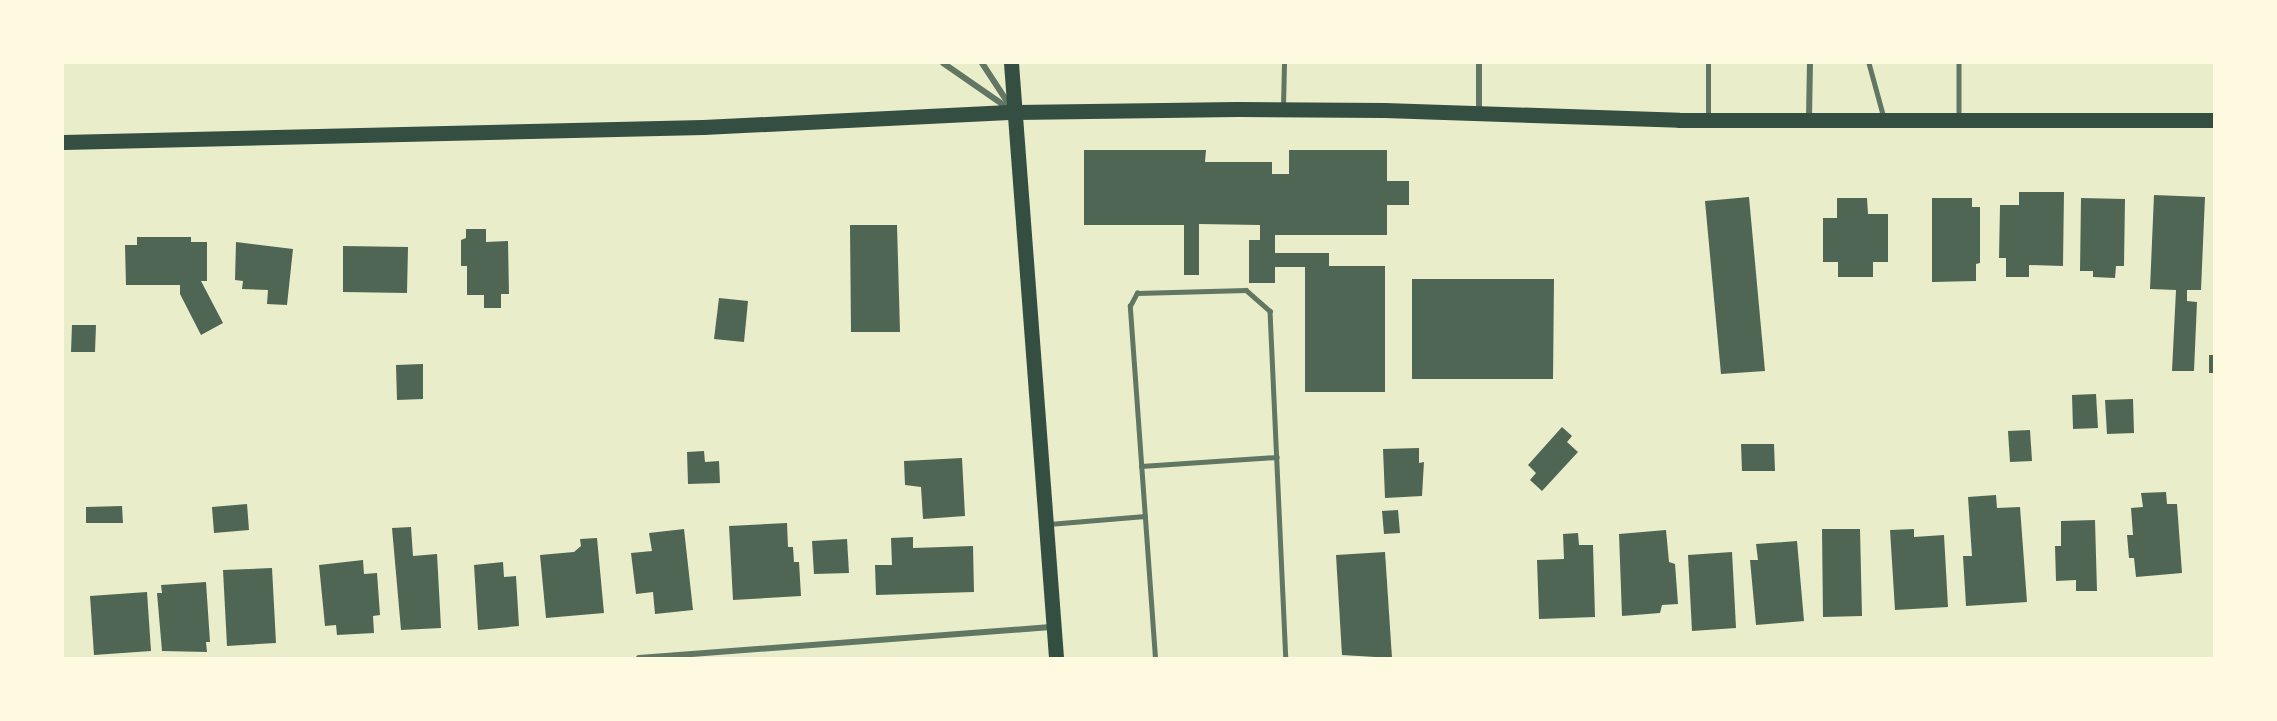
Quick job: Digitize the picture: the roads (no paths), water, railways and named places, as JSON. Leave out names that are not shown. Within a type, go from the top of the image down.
[{"type":"main road","points":[[1011,63],[1056,658]]},
{"type":"main road","points":[[63,142],[703,127],[1014,112],[1283,110],[1708,120],[2214,120]]},
{"type":"street","points":[[943,63],[1014,112]]},
{"type":"street","points":[[982,63],[1014,112]]},
{"type":"street","points":[[1479,63],[1479,113]]},
{"type":"street","points":[[1809,120],[1810,63]]},
{"type":"street","points":[[639,658],[1055,627]]},
{"type":"lane","points":[[1283,110],[1284,63]]},
{"type":"lane","points":[[1708,63],[1708,120]]},
{"type":"lane","points":[[1869,63],[1885,120]]},
{"type":"lane","points":[[1959,63],[1959,120]]},
{"type":"lane","points":[[1155,658],[1130,306],[1137,292],[1246,290],[1270,311],[1286,658]]},
{"type":"lane","points":[[1141,466],[1277,457]]},
{"type":"lane","points":[[1047,524],[1144,516]]}]
